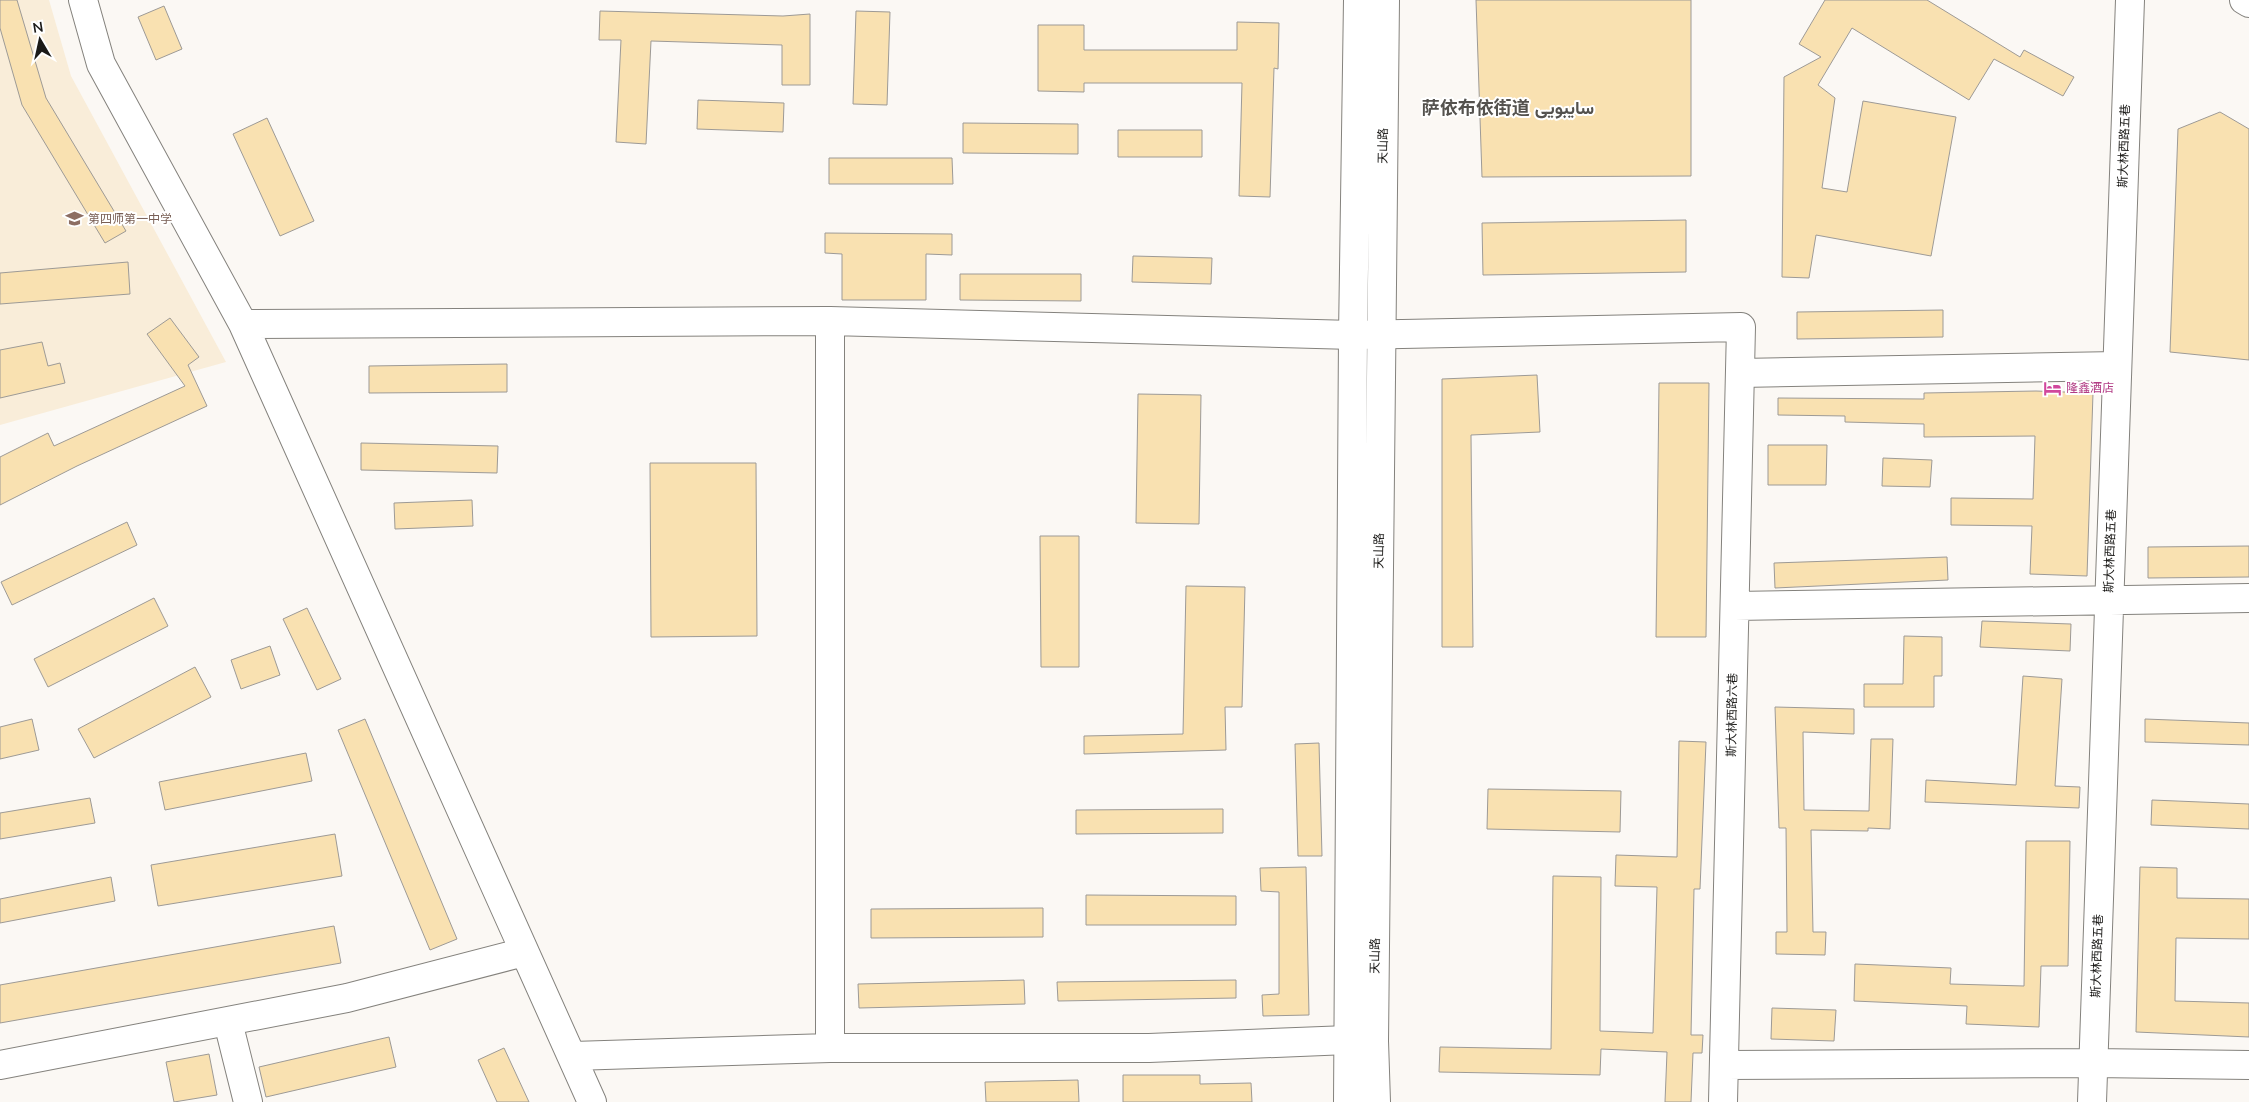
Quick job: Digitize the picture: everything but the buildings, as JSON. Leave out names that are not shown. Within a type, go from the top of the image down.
[{"type":"street","points":[[83,0],[101,64],[243,324],[592,1102]]},
{"type":"street","points":[[1348,1102],[1353,334],[1358,0]]},
{"type":"street","name":"天山路","points":[[1376,1102],[1374,1041],[1385,0]]},
{"type":"street","name":"斯大林西路五巷","points":[[2092,1102],[2130,0]]},
{"type":"street","points":[[2244,0],[2249,3]]},
{"type":"street","points":[[243,324],[830,321],[1353,334],[1381,333]]},
{"type":"street","points":[[830,321],[830,1048]]},
{"type":"street","name":"斯大林西路六巷","points":[[1381,333],[1741,327],[1724,1102]]},
{"type":"street","points":[[1740,373],[2117,366]]},
{"type":"street","points":[[1734,606],[2249,598]]},
{"type":"street","points":[[0,1066],[347,998],[524,952]]},
{"type":"street","points":[[228,1022],[248,1102]]},
{"type":"street","points":[[573,1056],[830,1048],[1149,1048],[1348,1040]]},
{"type":"street","points":[[1724,1065],[2093,1063],[2249,1065]]},
{"type":"shaded area","name":"第四师第一中学","points":[[0,0],[49,0],[71,76],[226,362],[0,425]]},
{"type":"place","name":"第四师第一中学","points":[[74,219]]},
{"type":"place","name":"隆鑫酒店","points":[[2052,388]]},
{"type":"district","name":"萨依布依街道 سايبويى","points":[[1508,108]]}]
